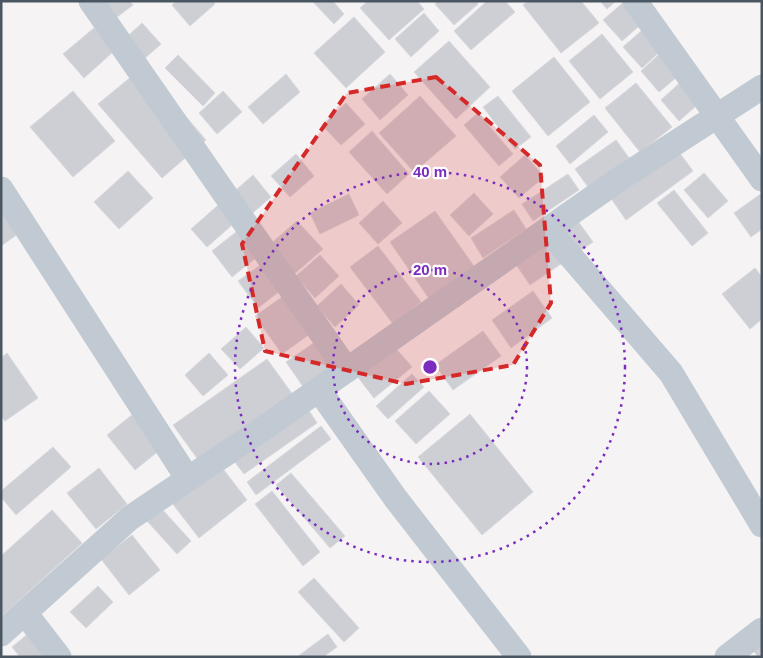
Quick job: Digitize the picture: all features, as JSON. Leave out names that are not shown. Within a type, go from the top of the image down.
[{"type":"street","points":[[91,1],[347,370]]},
{"type":"street","points":[[635,1],[762,179]]},
{"type":"street","points":[[1,634],[130,518],[347,370],[621,178],[762,87]]},
{"type":"street","points":[[1,188],[188,479]]},
{"type":"street","points":[[548,230],[671,373],[762,525]]},
{"type":"street","points":[[318,390],[396,499],[519,657]]},
{"type":"street","points":[[25,613],[59,657]]},
{"type":"street","points":[[726,657],[762,630]]},
{"type":"highlighted area","points":[[436,77],[540,165],[551,303],[513,365],[406,384],[265,351],[242,244],[347,93]]},
{"type":"building","points":[[87,1],[130,1],[133,5],[105,26]]},
{"type":"building","points":[[176,1],[212,1],[215,4],[190,26],[172,5]]},
{"type":"building","points":[[333,1],[344,14],[334,24],[313,2]]},
{"type":"building","points":[[368,1],[417,1],[424,9],[389,40],[360,8]]},
{"type":"building","points":[[438,1],[476,1],[478,4],[454,25],[435,4]]},
{"type":"building","points":[[487,1],[505,1],[515,12],[471,50],[454,31]]},
{"type":"building","points":[[528,1],[581,1],[599,23],[561,53],[523,5]]},
{"type":"building","points":[[600,1],[616,1],[607,9]]},
{"type":"building","points":[[625,1],[647,19],[622,41],[603,20]]},
{"type":"building","points":[[424,13],[439,31],[411,57],[395,39]]},
{"type":"building","points":[[354,17],[385,52],[346,88],[314,53]]},
{"type":"building","points":[[142,23],[161,44],[136,66],[118,45]]},
{"type":"building","points":[[648,25],[666,46],[642,68],[623,47]]},
{"type":"building","points":[[94,28],[114,51],[84,78],[63,54]]},
{"type":"building","points":[[602,34],[633,72],[600,99],[569,61]]},
{"type":"building","points":[[449,41],[490,87],[456,119],[414,72]]},
{"type":"building","points":[[665,49],[684,71],[659,92],[641,71]]},
{"type":"building","points":[[178,55],[215,93],[203,106],[165,68]]},
{"type":"building","points":[[554,57],[590,102],[548,136],[512,91]]},
{"type":"building","points":[[143,67],[206,140],[162,178],[98,104]]},
{"type":"building","points":[[286,74],[300,92],[263,124],[248,107]]},
{"type":"building","points":[[390,74],[408,95],[380,120],[362,99]]},
{"type":"building","points":[[685,78],[704,99],[679,121],[661,100]]},
{"type":"building","points":[[636,83],[672,127],[640,152],[605,108]]},
{"type":"building","points":[[73,91],[115,141],[73,177],[30,127]]},
{"type":"building","points":[[223,91],[242,112],[217,134],[199,113]]},
{"type":"building","points":[[420,96],[456,136],[414,172],[379,133]]},
{"type":"building","points":[[498,96],[531,137],[515,149],[483,107]]},
{"type":"building","points":[[346,103],[365,124],[341,145],[322,125]]},
{"type":"building","points":[[478,113],[513,154],[499,166],[464,125]]},
{"type":"building","points":[[594,115],[608,132],[570,164],[556,146]]},
{"type":"building","points":[[372,131],[409,174],[387,194],[349,152]]},
{"type":"building","points":[[616,140],[629,158],[588,187],[575,169]]},
{"type":"building","points":[[676,148],[693,171],[626,220],[610,197]]},
{"type":"building","points":[[296,154],[314,176],[290,197],[271,176]]},
{"type":"building","points":[[525,155],[544,177],[519,198],[500,177]]},
{"type":"building","points":[[128,171],[153,198],[119,229],[94,202]]},
{"type":"building","points":[[704,173],[728,201],[708,218],[684,190]]},
{"type":"building","points":[[568,174],[579,190],[533,221],[522,204]]},
{"type":"building","points":[[253,175],[271,197],[247,218],[228,197]]},
{"type":"building","points":[[1,187],[29,226],[1,246]]},
{"type":"building","points":[[674,190],[708,233],[692,246],[657,203]]},
{"type":"building","points":[[474,193],[493,214],[469,236],[450,215]]},
{"type":"building","points":[[762,193],[762,229],[751,237],[734,213]]},
{"type":"building","points":[[349,194],[359,215],[320,234],[310,213]]},
{"type":"building","points":[[224,200],[240,218],[207,247],[191,229]]},
{"type":"building","points":[[383,201],[402,223],[378,244],[359,223]]},
{"type":"building","points":[[514,210],[526,229],[483,258],[471,238]]},
{"type":"building","points":[[435,211],[476,269],[430,300],[390,242]]},
{"type":"building","points":[[577,220],[593,242],[530,285],[515,263]]},
{"type":"building","points":[[297,221],[323,249],[292,276],[267,247]]},
{"type":"building","points":[[245,225],[266,250],[232,277],[212,251]]},
{"type":"building","points":[[378,246],[421,302],[393,324],[350,267]]},
{"type":"building","points":[[320,255],[339,276],[315,298],[296,276]]},
{"type":"building","points":[[266,261],[285,287],[258,308],[238,281]]},
{"type":"building","points":[[755,268],[762,277],[762,319],[750,329],[722,294]]},
{"type":"building","points":[[341,284],[359,305],[335,327],[317,306]]},
{"type":"building","points":[[533,291],[552,318],[511,348],[492,320]]},
{"type":"building","points":[[288,293],[314,331],[282,354],[255,316]]},
{"type":"building","points":[[246,327],[264,348],[240,369],[221,349]]},
{"type":"building","points":[[483,331],[501,356],[453,390],[435,365]]},
{"type":"building","points":[[321,338],[339,364],[304,388],[286,362]]},
{"type":"building","points":[[394,346],[412,367],[374,398],[357,376]]},
{"type":"building","points":[[7,353],[38,398],[5,421],[1,416],[1,358]]},
{"type":"building","points":[[209,353],[228,375],[203,396],[185,375]]},
{"type":"building","points":[[267,359],[293,395],[199,461],[173,425]]},
{"type":"building","points":[[412,374],[424,387],[388,419],[376,406]]},
{"type":"building","points":[[429,391],[450,414],[416,444],[395,421]]},
{"type":"building","points":[[308,409],[317,423],[244,474],[234,461]]},
{"type":"building","points":[[138,410],[166,445],[135,470],[107,435]]},
{"type":"building","points":[[470,414],[533,492],[482,535],[418,457]]},
{"type":"building","points":[[321,426],[331,439],[256,495],[247,482]]},
{"type":"building","points":[[53,447],[71,467],[16,515],[1,497],[1,491]]},
{"type":"building","points":[[220,465],[247,500],[199,538],[172,503]]},
{"type":"building","points":[[99,468],[127,504],[96,529],[67,493]]},
{"type":"building","points":[[291,473],[345,536],[330,548],[276,485]]},
{"type":"building","points":[[272,491],[320,552],[303,566],[255,504]]},
{"type":"building","points":[[161,508],[191,541],[177,554],[147,521]]},
{"type":"building","points":[[52,510],[82,543],[1,617],[1,556]]},
{"type":"building","points":[[132,535],[160,570],[129,595],[101,559]]},
{"type":"building","points":[[314,578],[359,628],[344,642],[298,592]]},
{"type":"building","points":[[98,586],[113,602],[86,628],[70,612]]},
{"type":"building","points":[[29,633],[44,657],[20,657],[12,647]]},
{"type":"building","points":[[328,634],[337,647],[323,657],[297,657]]},
{"type":"building","points":[[762,642],[762,657],[758,657],[753,650]]}]
